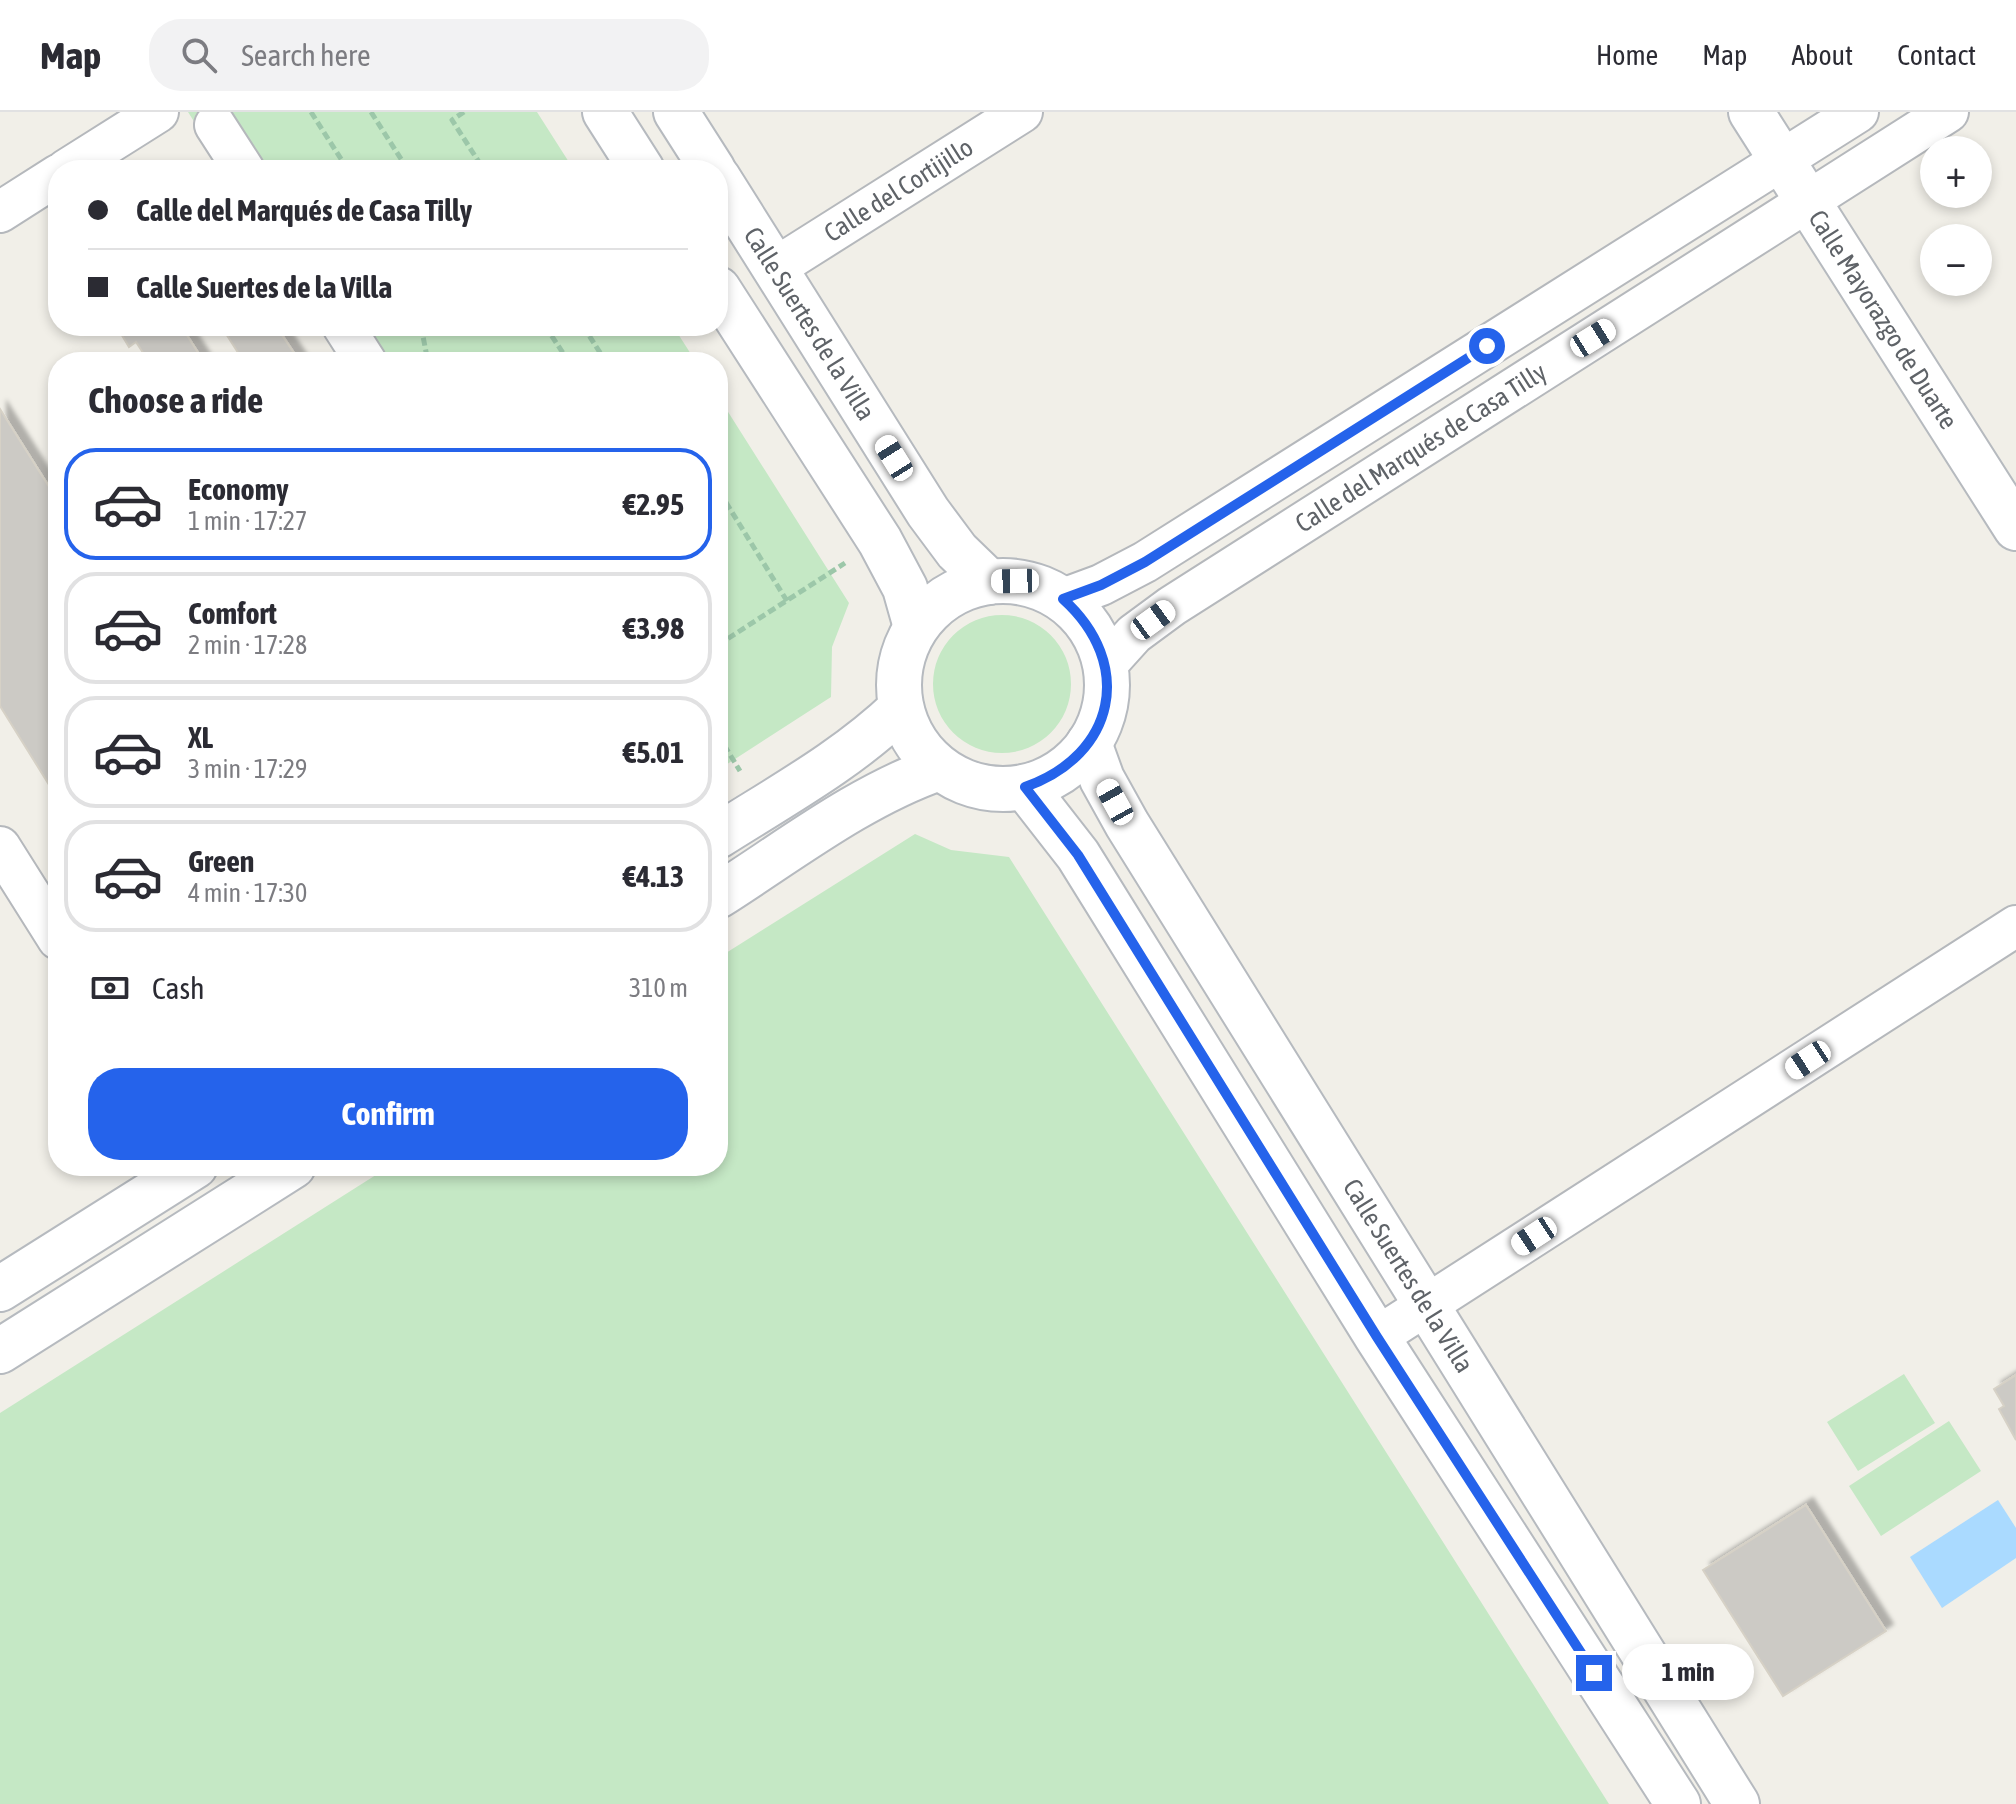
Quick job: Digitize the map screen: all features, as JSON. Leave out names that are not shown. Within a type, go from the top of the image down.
[{"type":"main road","points":[[605,112],[636,160]]},
{"type":"main road","points":[[676,112],[707,160]]},
{"type":"main road","name":"Calle Mayorazgo de Duarte","points":[[1751,112],[2016,528]]},
{"type":"main road","name":"Calle Suertes de la Villa","points":[[728,194],[928,512],[957,551],[989,582]]},
{"type":"main road","points":[[728,305],[880,541],[905,588],[916,627]]},
{"type":"main road","points":[[1015,581],[1040,587],[1063,599],[1090,628],[1106,665],[1105,706],[1089,743],[1061,771],[1025,787],[980,786],[939,768],[922,751],[901,708],[900,666],[916,627],[935,606],[960,590],[989,582],[1015,581]]},
{"type":"main road","points":[[728,830],[835,763],[872,736],[901,708]]},
{"type":"main road","name":"Calle Suertes de la Villa","points":[[1089,743],[1102,779],[1127,824],[1737,1804]]},
{"type":"main road","points":[[728,890],[860,805],[907,779],[939,768]]},
{"type":"main road","points":[[1025,787],[1078,855],[1377,1337],[1678,1804]]},
{"type":"main road","points":[[0,1289],[179,1176]]},
{"type":"main road","points":[[0,1351],[277,1176]]},
{"type":"street","points":[[82,160],[158,112]]},
{"type":"street","name":"Calle del Cortijillo","points":[[775,268],[1022,112]]},
{"type":"street","name":"Calle del Marqués de Casa Tilly","points":[[1063,599],[1101,585],[1145,562],[1858,112]]},
{"type":"street","name":"Calle del Marqués de Casa Tilly","points":[[1106,665],[1134,634],[1172,606],[1948,112]]},
{"type":"street","points":[[215,125],[238,160]]},
{"type":"street","points":[[0,212],[48,181]]},
{"type":"street","points":[[0,847],[48,923]]},
{"type":"street","points":[[1377,1337],[2016,926]]},
{"type":"path","points":[[311,112],[342,160]]},
{"type":"path","points":[[371,112],[402,160]]},
{"type":"path","points":[[464,112],[452,120],[478,160]]},
{"type":"path","points":[[728,506],[787,601]]},
{"type":"path","points":[[728,639],[846,562]]},
{"type":"path","points":[[728,751],[740,771]]},
{"type":"green space","points":[[188,112],[537,112],[568,160],[219,160]]},
{"type":"green space","points":[[330,336],[679,336],[690,352],[341,352]]},
{"type":"green space","points":[[728,412],[849,603],[832,647],[831,697],[728,764]]},
{"type":"green space","points":[[1002,615],[1028,620],[1051,635],[1066,658],[1071,684],[1066,710],[1051,733],[1028,748],[1002,753],[976,748],[953,733],[938,710],[933,684],[938,658],[953,635],[976,620]]},
{"type":"green space","points":[[915,834],[951,850],[1009,857],[1609,1804],[0,1804],[0,1413],[374,1176],[728,1176],[728,952]]},
{"type":"green space","points":[[1904,1374],[1935,1423],[1858,1471],[1827,1422]]},
{"type":"green space","points":[[1949,1421],[1981,1471],[1881,1536],[1849,1486]]},
{"type":"water","points":[[1998,1500],[2016,1528],[2016,1558],[1942,1608],[1910,1557]]},
{"type":"building","points":[[122,336],[187,336],[198,352],[142,352],[136,342],[129,347]]},
{"type":"building","points":[[227,336],[283,336],[293,352],[238,352]]},
{"type":"building","points":[[0,409],[48,485],[48,783],[0,706]]},
{"type":"building","points":[[2016,1375],[2016,1440],[1999,1409],[2004,1406],[1994,1389]]},
{"type":"building","points":[[1806,1505],[1886,1631],[1783,1696],[1703,1570]]},
{"type":"route","points":[[1487,346],[1145,562],[1101,585],[1063,599],[1083,617],[1098,640],[1106,665],[1108,685],[1105,706],[1100,725],[1072,763],[1050,778],[1025,787],[1078,855],[1377,1337],[1594,1673]]}]
